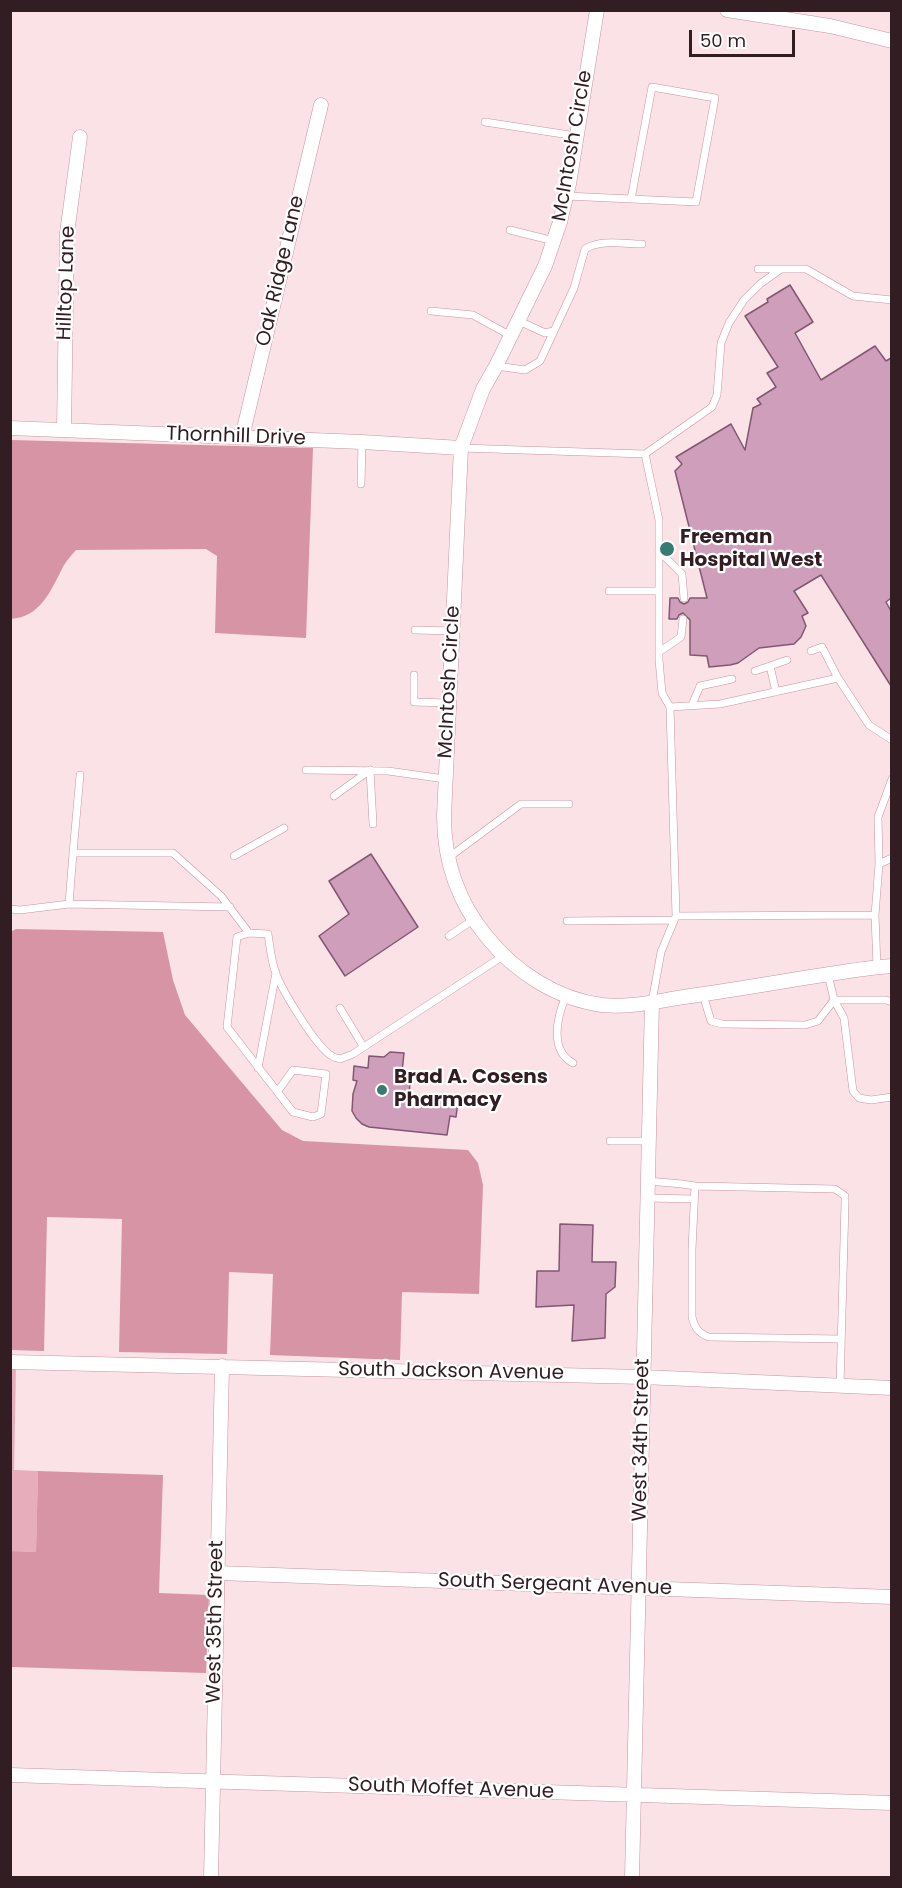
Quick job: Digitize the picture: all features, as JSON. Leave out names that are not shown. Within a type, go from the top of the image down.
[{"type":"street","name":"McIntosh Circle","points":[[597,10],[566,196],[554,241],[519,321],[483,389],[461,448],[445,779],[444,840],[448,858],[460,895],[473,920],[503,956],[532,978],[578,1000],[626,1007],[891,966]]},
{"type":"street","points":[[733,11],[831,26],[891,41]]},
{"type":"street","name":"Oak Ridge Lane","points":[[242,437],[321,105]]},
{"type":"street","name":"Hilltop Lane","points":[[64,430],[67,233],[80,137]]},
{"type":"street","name":"Thornhill Drive","points":[[10,428],[461,448]]},
{"type":"street","name":"West 34th Street","points":[[632,1878],[652,1002]]},
{"type":"street","name":"South Jackson Avenue","points":[[10,1362],[643,1377],[891,1388]]},
{"type":"street","name":"West 35th Street","points":[[211,1878],[222,1366]]},
{"type":"street","name":"South Sergeant Avenue","points":[[218,1574],[891,1597]]},
{"type":"street","name":"South Moffet Avenue","points":[[10,1775],[891,1803]]},
{"type":"lane","points":[[566,196],[696,202],[715,98],[652,87],[632,199]]},
{"type":"lane","points":[[484,122],[576,136]]},
{"type":"lane","points":[[510,230],[554,241]]},
{"type":"lane","points":[[496,366],[525,370],[540,361],[574,288],[585,249],[591,245],[601,244],[642,244]]},
{"type":"lane","points":[[758,269],[806,269],[853,296],[891,300]]},
{"type":"lane","points":[[461,448],[645,454],[712,407],[717,395],[721,343],[729,323],[744,300],[760,284],[782,269]]},
{"type":"lane","points":[[431,311],[473,315],[511,336]]},
{"type":"lane","points":[[519,321],[545,333],[553,331]]},
{"type":"lane","points":[[361,484],[362,442]]},
{"type":"lane","points":[[645,454],[659,520],[659,652],[662,693],[670,707],[675,918],[661,952],[652,1002]]},
{"type":"lane","points":[[659,551],[682,574],[684,598]]},
{"type":"lane","points":[[609,591],[659,591]]},
{"type":"lane","points":[[659,652],[681,637],[683,620]]},
{"type":"lane","points":[[415,630],[453,632]]},
{"type":"lane","points":[[811,651],[822,647],[838,678],[869,725],[890,737]]},
{"type":"lane","points":[[755,671],[787,660]]},
{"type":"lane","points":[[770,666],[776,692]]},
{"type":"lane","points":[[414,675],[414,702],[450,703]]},
{"type":"lane","points":[[670,707],[720,704],[838,678]]},
{"type":"lane","points":[[692,705],[700,686],[732,679]]},
{"type":"lane","points":[[306,770],[370,770],[445,779]]},
{"type":"lane","points":[[334,796],[370,770]]},
{"type":"lane","points":[[370,770],[373,824]]},
{"type":"lane","points":[[69,904],[80,775]]},
{"type":"lane","points":[[877,967],[875,915],[879,864],[878,817],[891,779]]},
{"type":"lane","points":[[448,858],[521,804],[569,804]]},
{"type":"lane","points":[[234,856],[284,828]]},
{"type":"lane","points":[[74,852],[173,854],[221,896],[249,933]]},
{"type":"lane","points":[[879,864],[891,858]]},
{"type":"lane","points":[[10,909],[20,910],[69,904],[230,907]]},
{"type":"lane","points":[[567,921],[875,915]]},
{"type":"lane","points":[[450,936],[473,920]]},
{"type":"lane","points":[[278,1091],[293,1070],[326,1074],[321,1114],[313,1117],[293,1112],[227,1027],[237,937],[249,933],[268,934],[270,954],[276,974],[294,1007],[331,1056],[340,1059],[353,1054],[503,956]]},
{"type":"lane","points":[[258,1068],[276,974]]},
{"type":"lane","points":[[828,974],[834,1000],[844,1018],[853,1091],[859,1098],[871,1100],[891,1097]]},
{"type":"lane","points":[[566,994],[560,1010],[557,1040],[561,1052],[573,1063]]},
{"type":"lane","points":[[703,994],[711,1021],[722,1024],[805,1025],[818,1021],[834,1000]]},
{"type":"lane","points":[[834,1000],[886,999],[891,1002]]},
{"type":"lane","points":[[340,1008],[363,1046]]},
{"type":"lane","points":[[610,1141],[650,1141]]},
{"type":"lane","points":[[648,1181],[695,1186],[835,1189],[845,1196],[840,1386]]},
{"type":"lane","points":[[695,1186],[692,1317],[698,1332],[709,1337],[841,1340]]},
{"type":"lane","points":[[648,1198],[694,1200]]},
{"type":"shaded area","points":[[11,440],[313,448],[306,638],[215,633],[217,556],[206,549],[76,550],[43,602],[30,614],[11,619]]},
{"type":"shaded area","points":[[16,929],[163,932],[173,980],[185,1015],[282,1130],[303,1141],[468,1150],[478,1163],[483,1185],[479,1294],[402,1292],[400,1360],[270,1355],[273,1274],[229,1272],[227,1354],[119,1352],[122,1219],[47,1217],[44,1351],[11,1350],[10,932]]},
{"type":"shaded area","points":[[10,1366],[16,1366],[14,1470],[38,1471],[36,1552],[11,1551]]},
{"type":"shaded area","points":[[38,1471],[163,1475],[159,1593],[209,1595],[206,1673],[11,1667],[11,1551],[36,1552]]},
{"type":"building","points":[[790,285],[813,322],[795,333],[821,380],[875,346],[886,361],[891,358],[891,598],[886,602],[891,611],[891,686],[821,575],[794,591],[808,613],[802,616],[806,626],[801,637],[794,644],[759,648],[738,663],[709,667],[707,656],[690,655],[690,620],[683,613],[677,619],[669,619],[670,598],[678,598],[684,604],[690,598],[707,598],[675,471],[682,464],[676,457],[731,424],[745,450],[753,408],[761,404],[757,399],[776,387],[767,373],[778,367],[745,316]]},
{"type":"building","points":[[371,854],[418,927],[345,976],[319,936],[349,914],[329,881]]},
{"type":"building","name":"Brad A. Cosens Pharmacy","points":[[390,1052],[404,1053],[401,1082],[410,1083],[409,1094],[458,1102],[456,1117],[450,1116],[447,1135],[369,1127],[356,1118],[352,1111],[353,1094],[357,1081],[353,1080],[354,1066],[368,1068],[369,1056],[384,1057]]},
{"type":"building","points":[[560,1224],[593,1225],[592,1262],[616,1262],[615,1287],[606,1294],[605,1338],[572,1341],[574,1305],[536,1307],[537,1271],[559,1271]]},
{"type":"place","name":"Freeman Hospital West","points":[[667,549]]},
{"type":"place","name":"Brad A. Cosens Pharmacy","points":[[382,1090]]}]
